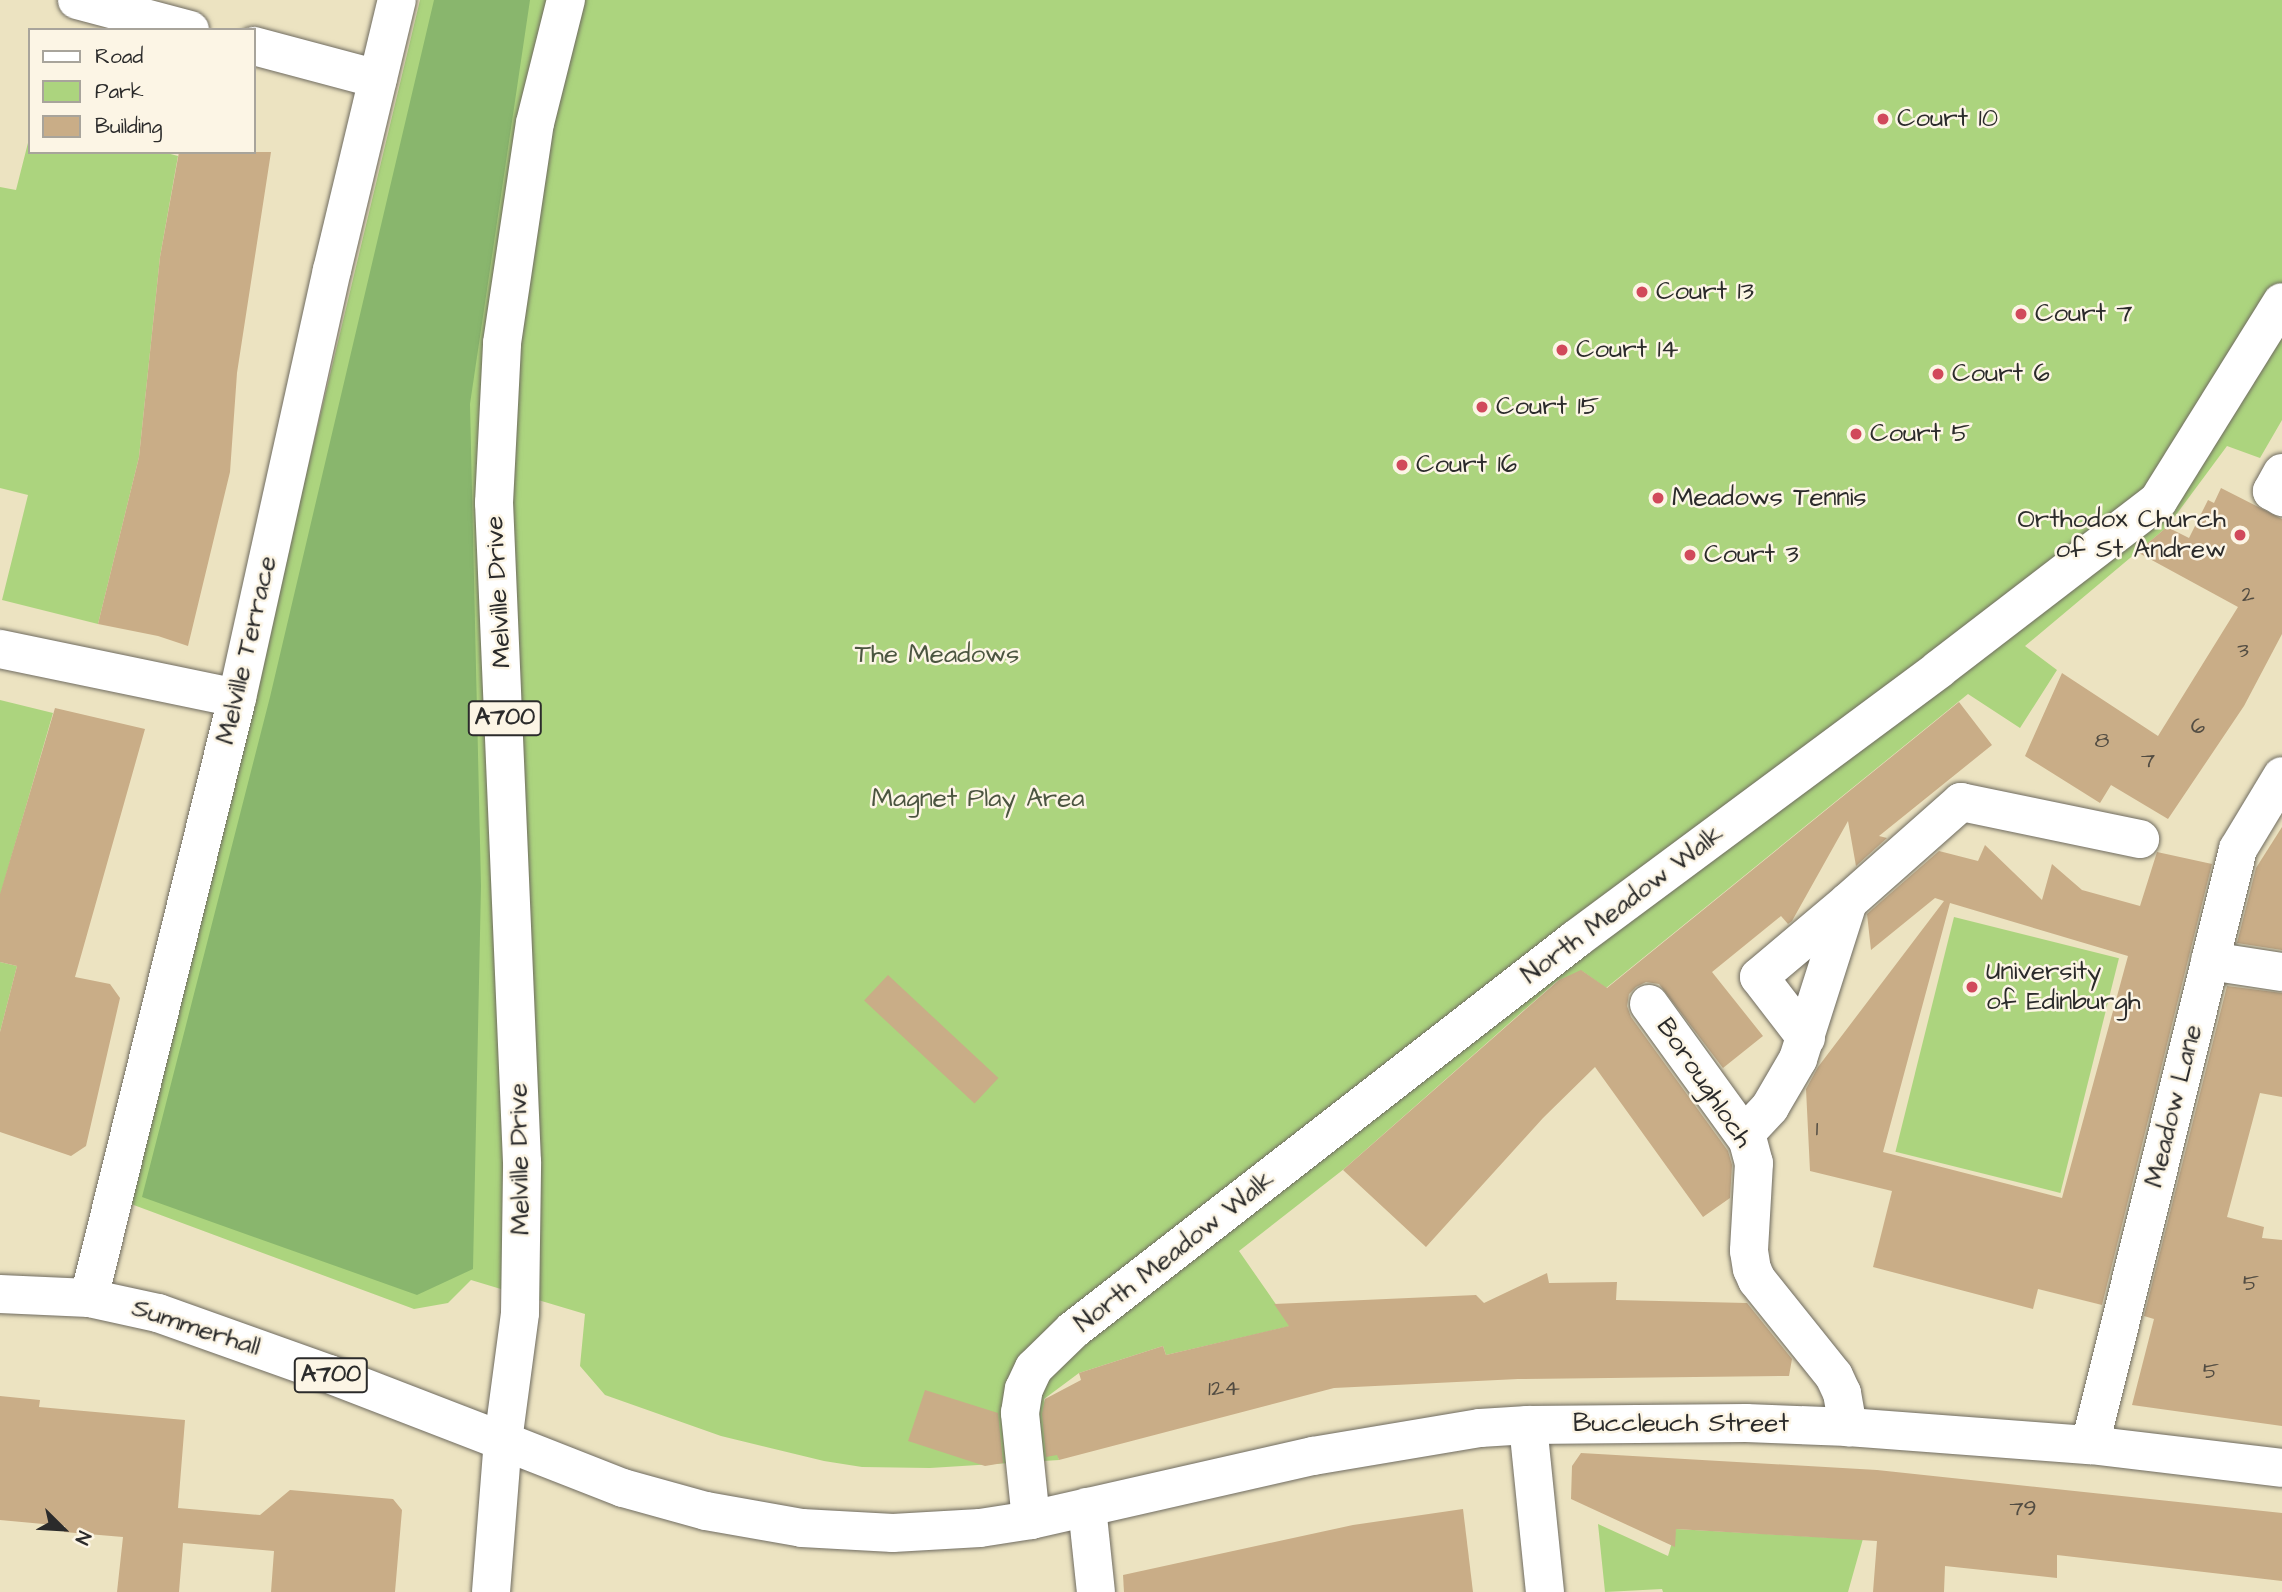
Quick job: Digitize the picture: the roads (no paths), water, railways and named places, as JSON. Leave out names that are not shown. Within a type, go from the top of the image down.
[{"type":"street","points":[[77,0],[182,28]]},
{"type":"street","name":"Melville Terrace","points":[[89,1298],[237,698],[397,0]]},
{"type":"street","name":"Melville Drive","points":[[491,1592],[503,1441],[520,1313],[522,1162],[494,503],[502,343],[535,123],[566,0]]},
{"type":"street","points":[[256,48],[377,79]]},
{"type":"street","name":"North Meadow Walk","points":[[1031,1520],[1020,1413],[1024,1389],[1034,1368],[1073,1331],[1576,939],[1939,669],[2158,501],[2282,302]]},
{"type":"street","points":[[2282,473],[2272,491],[2282,497]]},
{"type":"street","points":[[0,649],[237,698]]},
{"type":"street","name":"Meadow Lane","points":[[2090,1445],[2238,849],[2282,776]]},
{"type":"street","points":[[1806,1038],[1759,977],[1961,802],[2140,839]]},
{"type":"street","points":[[1745,1134],[1770,1107],[1787,1081],[1806,1038],[1848,902]]},
{"type":"street","points":[[2210,961],[2282,972]]},
{"type":"street","name":"Boroughloch","points":[[1649,1004],[1745,1134],[1754,1163],[1749,1251],[1752,1269],[1757,1280],[1834,1376],[1842,1393],[1848,1427]]},
{"type":"street","name":"Summerhall","points":[[0,1294],[89,1298],[186,1321],[623,1488],[705,1511],[758,1521],[893,1534],[980,1528],[1031,1520]]},
{"type":"street","name":"Buccleuch Street","points":[[1031,1520],[1313,1456],[1480,1428],[1528,1425],[1746,1423],[1848,1427],[2090,1445],[2282,1468]]},
{"type":"street","points":[[1528,1425],[1545,1592]]},
{"type":"street","points":[[1087,1507],[1096,1592]]},
{"type":"place","name":"Court 10","points":[[1883,119]]},
{"type":"place","name":"Court 13","points":[[1642,292]]},
{"type":"place","name":"Court 7","points":[[2021,314]]},
{"type":"place","name":"Court 14","points":[[1562,350]]},
{"type":"place","name":"Court 6","points":[[1938,374]]},
{"type":"place","name":"Court 15","points":[[1482,407]]},
{"type":"place","name":"Court 5","points":[[1856,434]]},
{"type":"place","name":"Court 16","points":[[1402,465]]},
{"type":"place","name":"Meadows Tennis","points":[[1658,498]]},
{"type":"place","name":"Orthodox Church of St Andrew","points":[[2240,535]]},
{"type":"place","name":"Court 3","points":[[1690,555]]},
{"type":"place","name":"University of Edinburgh","points":[[1972,987]]},
{"type":"park label","name":"The Meadows","points":[[937,655]]},
{"type":"park label","name":"Magnet Play Area","points":[[978,799]]}]
